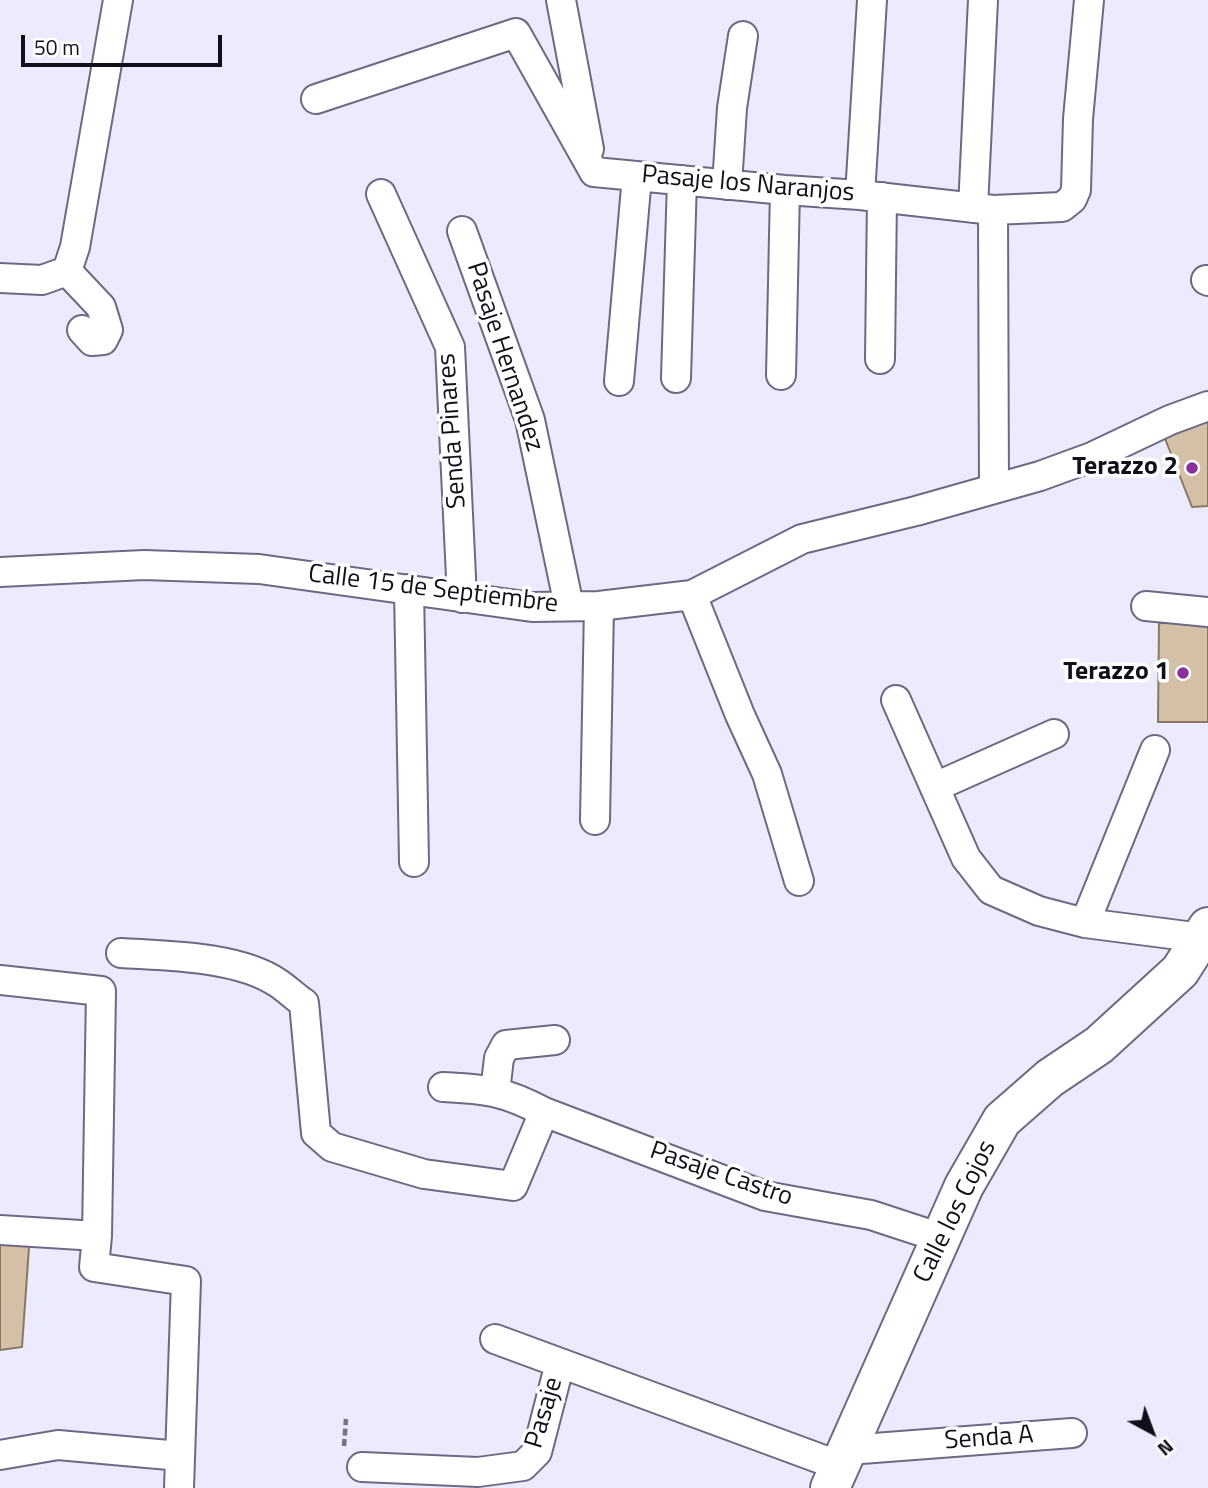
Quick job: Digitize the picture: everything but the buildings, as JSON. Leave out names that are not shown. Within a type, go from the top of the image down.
[{"type":"street","points":[[67,271],[75,247],[118,0]]},
{"type":"street","points":[[561,0],[594,172]]},
{"type":"street","points":[[872,0],[871,196],[880,359]]},
{"type":"street","points":[[982,0],[983,209],[994,489]]},
{"type":"street","name":"Pasaje los Naranjos","points":[[594,172],[871,196],[983,209],[1062,207],[1072,199],[1076,190],[1078,118],[1089,0]]},
{"type":"street","points":[[316,99],[516,33],[594,172]]},
{"type":"street","points":[[727,185],[732,108],[743,36]]},
{"type":"street","points":[[619,380],[637,176]]},
{"type":"street","points":[[676,378],[682,180]]},
{"type":"street","points":[[781,375],[785,190]]},
{"type":"street","name":"Senda Pinares","points":[[381,194],[450,347],[462,598]]},
{"type":"street","name":"Pasaje Hernandez","points":[[462,231],[530,420],[569,606]]},
{"type":"street","points":[[0,278],[42,280],[67,271]]},
{"type":"street","points":[[67,271],[101,307],[108,330],[103,340],[92,341],[82,330]]},
{"type":"street","name":"Calle 15 de Septiembre","points":[[0,572],[144,565],[259,569],[532,607],[599,606],[691,596],[802,539],[994,489],[1092,457],[1170,420],[1208,406]]},
{"type":"street","points":[[409,589],[414,862]]},
{"type":"street","points":[[691,596],[767,774],[799,881]]},
{"type":"street","points":[[595,820],[599,606]]},
{"type":"street","points":[[1146,606],[1208,612]]},
{"type":"street","points":[[896,700],[966,858],[991,890],[1038,911],[1199,952]]},
{"type":"street","points":[[935,787],[1054,734]]},
{"type":"street","points":[[1085,923],[1155,750]]},
{"type":"street","name":"Calle los Cojos","points":[[839,1468],[964,1186],[1002,1120],[1050,1078],[1099,1045],[1199,952]]},
{"type":"street","points":[[121,953],[201,958],[243,968],[276,981],[304,1003],[316,1133],[332,1147],[424,1174],[513,1186],[544,1112]]},
{"type":"street","points":[[0,980],[101,991],[97,1236],[94,1267],[186,1281],[178,1488]]},
{"type":"street","points":[[495,1092],[499,1058],[506,1045],[555,1040]]},
{"type":"street","name":"Pasaje Castro","points":[[443,1087],[514,1096],[544,1112],[765,1196],[872,1215],[942,1238]]},
{"type":"street","points":[[0,1230],[97,1236]]},
{"type":"street","points":[[495,1339],[839,1468]]},
{"type":"street","name":"Pasaje","points":[[362,1467],[478,1472],[523,1466],[537,1452],[560,1363]]},
{"type":"street","name":"Senda A","points":[[839,1468],[906,1445],[1072,1433]]},
{"type":"street","points":[[0,1455],[58,1445],[180,1456]]},
{"type":"place","name":"Terazzo 2","points":[[1192,468]]},
{"type":"place","name":"Terazzo 1","points":[[1183,673]]}]
